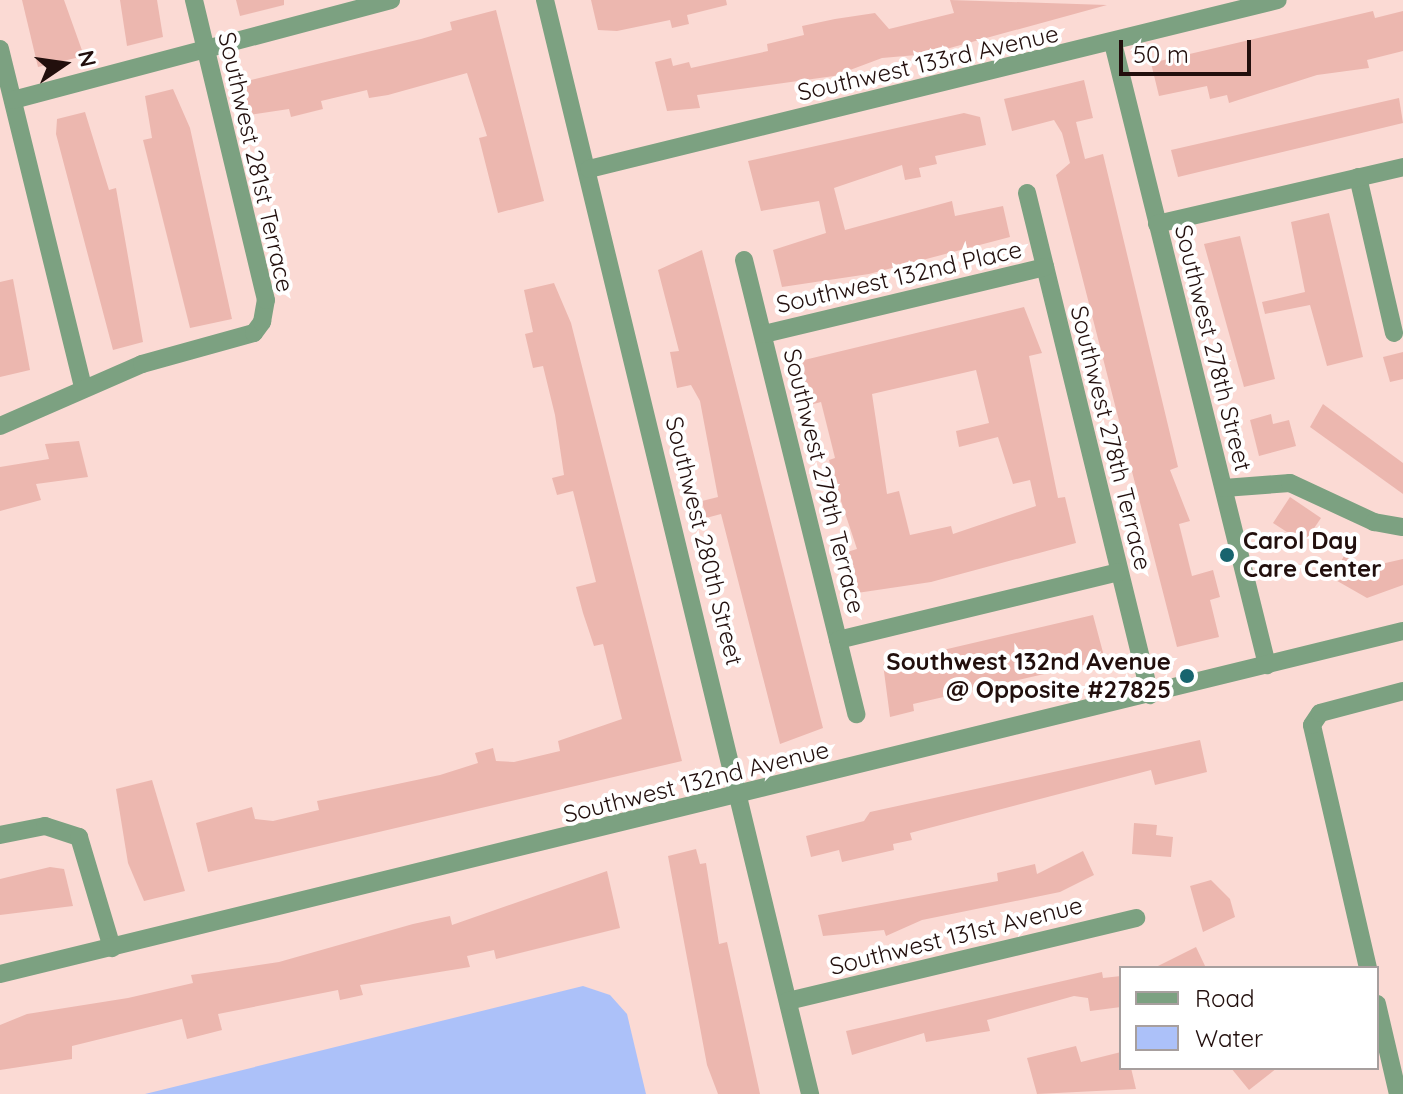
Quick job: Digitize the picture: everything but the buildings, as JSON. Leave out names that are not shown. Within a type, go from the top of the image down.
[{"type":"street","name":"Southwest 281st Terrace","points":[[83,388],[254,333],[266,300],[194,0]]},
{"type":"street","points":[[13,100],[391,0]]},
{"type":"street","name":"Southwest 280th Street","points":[[545,0],[742,796],[810,1094]]},
{"type":"street","name":"Southwest 133rd Avenue","points":[[589,169],[1113,43],[1235,5],[1278,0]]},
{"type":"street","name":"Southwest 278th Street","points":[[1113,43],[1267,665]]},
{"type":"street","points":[[0,49],[83,388],[0,426]]},
{"type":"street","points":[[1157,224],[1403,167]]},
{"type":"street","points":[[1358,177],[1394,333]]},
{"type":"street","name":"Southwest 278th Terrace","points":[[1027,193],[1150,695]]},
{"type":"street","name":"Southwest 279th Terrace","points":[[744,260],[856,714]]},
{"type":"street","name":"Southwest 132nd Place","points":[[764,334],[1045,267]]},
{"type":"street","points":[[1224,488],[1290,483],[1374,522],[1403,527]]},
{"type":"street","points":[[838,640],[1119,572]]},
{"type":"street","name":"Southwest 132nd Avenue","points":[[0,974],[742,796],[1403,631]]},
{"type":"street","points":[[1368,966],[1312,725],[1320,713],[1403,691]]},
{"type":"street","points":[[0,835],[45,826],[79,837],[112,948]]},
{"type":"street","name":"Southwest 131st Avenue","points":[[788,1001],[1136,918]]},
{"type":"street","points":[[1379,1013],[1398,1094]]},
{"type":"water","points":[[583,986],[610,995],[627,1014],[646,1094],[145,1094]]},
{"type":"place","name":"Carol Day Care Center","points":[[1227,555]]},
{"type":"place","name":"Southwest 132nd Avenue @ Opposite #27825","points":[[1187,676]]}]
